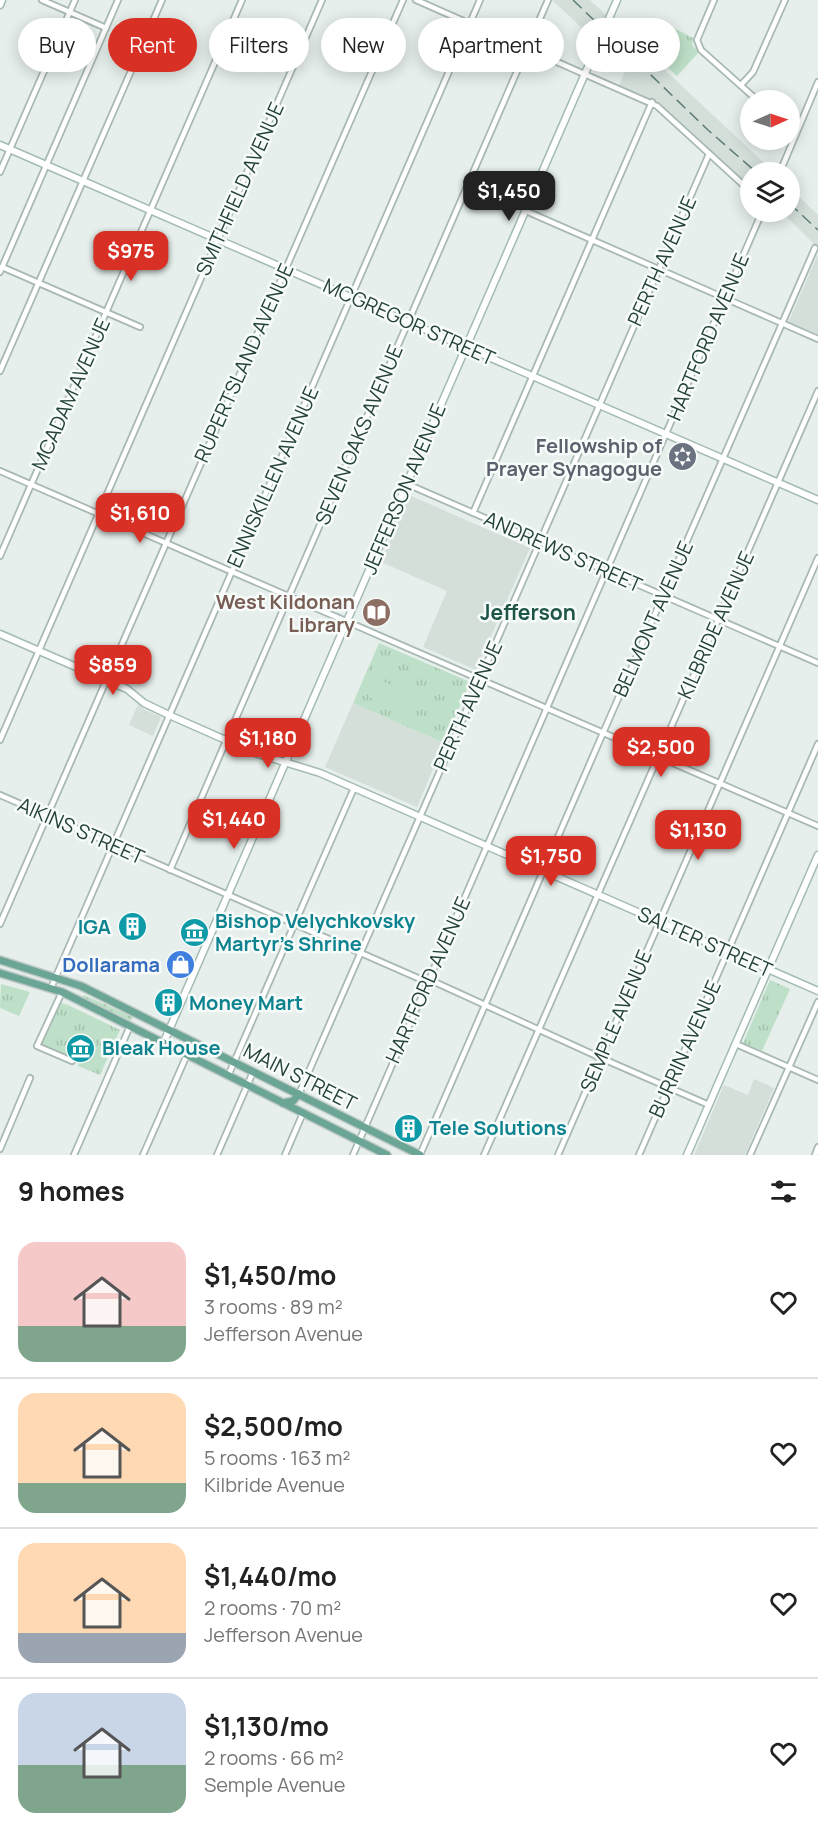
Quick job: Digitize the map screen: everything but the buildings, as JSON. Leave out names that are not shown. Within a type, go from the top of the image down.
[{"type":"main road","points":[[0,5],[2,0]]},
{"type":"main road","name":"JEFFERSON AVENUE","points":[[164,1044],[617,0]]},
{"type":"main road","name":"MCGREGOR STREET","points":[[0,145],[818,500]]},
{"type":"main road","name":"SALTER STREET","points":[[0,634],[106,679],[127,689],[144,703],[255,753],[320,773],[818,991]]},
{"type":"main road","points":[[687,1155],[818,855]]},
{"type":"main road","name":"MAIN STREET","points":[[3,961],[92,991],[420,1155]]},
{"type":"main road","name":"MAIN STREET","points":[[0,974],[62,992],[387,1155]]},
{"type":"main road","points":[[78,1000],[80,994],[92,991]]},
{"type":"main road","points":[[283,1103],[293,1101],[299,1094]]},
{"type":"main road","points":[[303,1113],[307,1108],[320,1105]]},
{"type":"street","points":[[42,0],[106,28]]},
{"type":"street","points":[[0,172],[75,0]]},
{"type":"street","points":[[118,0],[1,270],[38,283],[140,327]]},
{"type":"street","points":[[0,371],[162,0]]},
{"type":"street","name":"MCADAM AVENUE","points":[[0,556],[242,0]]},
{"type":"street","name":"SMITHFIELD AVENUE","points":[[0,740],[322,0]]},
{"type":"street","name":"RUPERTSLAND AVENUE","points":[[0,924],[402,0]]},
{"type":"street","points":[[416,0],[458,18]]},
{"type":"street","name":"ENNISKILLEN AVENUE","points":[[472,18],[480,0]]},
{"type":"street","name":"SEVEN OAKS AVENUE","points":[[540,18],[548,0]]},
{"type":"street","points":[[714,0],[697,44],[746,90]]},
{"type":"street","points":[[741,85],[753,72],[785,0]]},
{"type":"street","points":[[564,64],[652,102],[740,182]]},
{"type":"street","name":"ENNISKILLEN AVENUE","points":[[51,988],[449,72]]},
{"type":"street","name":"SEVEN OAKS AVENUE","points":[[170,870],[517,72]]},
{"type":"street","points":[[783,162],[795,128],[818,82]]},
{"type":"street","points":[[473,513],[652,102]]},
{"type":"street","name":"PERTH AVENUE","points":[[299,1094],[709,154]]},
{"type":"street","points":[[526,211],[818,339]]},
{"type":"street","name":"HARTFORD AVENUE","points":[[353,1155],[758,222]]},
{"type":"street","name":"BELMONT AVENUE","points":[[420,1155],[815,248]]},
{"type":"street","name":"KILBRIDE AVENUE","points":[[484,1155],[818,391]]},
{"type":"street","points":[[0,471],[818,826]]},
{"type":"street","name":"ANDREWS STREET","points":[[407,484],[818,663]]},
{"type":"street","name":"SEMPLE AVENUE","points":[[558,1155],[818,558]]},
{"type":"street","name":"BURRIN AVENUE","points":[[639,1155],[818,744]]},
{"type":"street","points":[[228,1076],[354,788]]},
{"type":"street","name":"AIKINS STREET","points":[[0,795],[294,925],[484,1004],[709,1105]]},
{"type":"street","points":[[0,974],[3,961]]},
{"type":"street","points":[[62,992],[37,1046],[72,1061]]},
{"type":"street","points":[[750,1155],[818,1002]]},
{"type":"street","points":[[74,1155],[130,1026]]},
{"type":"street","points":[[143,1155],[193,1041]]},
{"type":"street","points":[[736,1044],[818,1080]]},
{"type":"street","points":[[217,1155],[253,1072]]},
{"type":"street","points":[[0,1149],[30,1078]]},
{"type":"street","points":[[285,1155],[303,1113]]},
{"type":"street","points":[[815,1155],[818,1147]]},
{"type":"shaded area","points":[[552,0],[590,0],[609,18],[576,18],[576,22]]},
{"type":"shaded area","points":[[625,72],[667,72],[740,140],[740,150],[750,150],[763,162],[740,162],[740,182],[660,106],[618,88]]},
{"type":"shaded area","points":[[800,198],[818,215],[818,248],[792,222],[800,222]]},
{"type":"shaded area","points":[[818,254],[818,335],[788,323]]},
{"type":"shaded area","points":[[409,495],[530,548],[476,670],[423,647],[447,591],[381,562]]},
{"type":"shaded area","points":[[353,703],[444,743],[417,807],[325,767]]},
{"type":"shaded area","points":[[138,704],[161,717],[153,736],[129,725]]},
{"type":"shaded area","points":[[754,1079],[774,1088],[745,1155],[694,1155],[724,1085],[748,1095]]},
{"type":"green space","points":[[680,31],[693,38],[692,45],[699,52],[677,76],[673,72],[680,72]]},
{"type":"green space","points":[[379,643],[470,682],[444,743],[353,703]]},
{"type":"green space","points":[[372,679],[408,692],[411,699],[407,708],[401,710],[369,697],[366,689]]},
{"type":"green space","points":[[770,980],[790,989],[762,1051],[743,1043]]},
{"type":"green space","points":[[1,984],[30,992],[19,1016],[0,1008]]},
{"type":"green space","points":[[84,995],[133,1017],[131,1021],[80,998]]},
{"type":"green space","name":"Bleak House","points":[[58,1002],[120,1030],[100,1075],[78,1066],[79,1062],[46,1049],[41,1043]]},
{"type":"railway","points":[[573,0],[708,130],[745,162]]},
{"type":"railway","points":[[800,213],[818,230]]},
{"type":"place","name":"Fellowship of Prayer Synagogue","points":[[683,457]]},
{"type":"place","name":"West Kildonan Library","points":[[376,613]]},
{"type":"place","name":"IGA","points":[[132,927]]},
{"type":"place","name":"Bishop Velychkovsky Martyr’s Shrine","points":[[194,932]]},
{"type":"place","name":"Dollarama","points":[[181,965]]},
{"type":"place","name":"Money Mart","points":[[168,1003]]},
{"type":"place","name":"Bleak House","points":[[81,1048]]},
{"type":"place","name":"Tele Solutions","points":[[408,1128]]},
{"type":"district","name":"Jefferson","points":[[528,613]]}]
